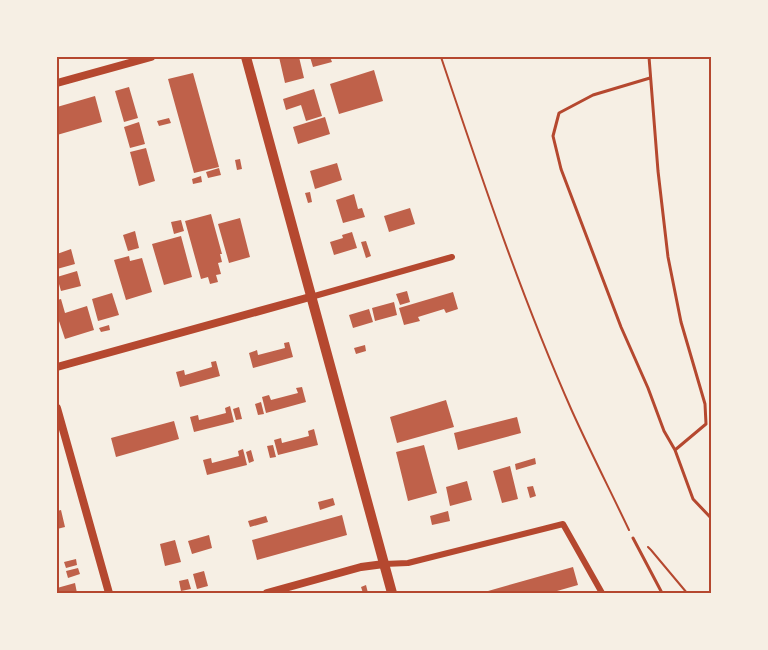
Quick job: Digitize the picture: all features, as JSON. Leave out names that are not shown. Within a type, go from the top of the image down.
[{"type":"highway","points":[[246,57],[392,593]]},
{"type":"street","points":[[57,83],[151,57]]},
{"type":"street","points":[[57,367],[452,257]]},
{"type":"street","points":[[57,408],[109,593]]},
{"type":"street","points":[[267,593],[361,567],[408,563],[563,524],[602,593]]},
{"type":"lane","points":[[648,57],[668,257],[681,322],[705,404],[706,424],[675,450]]},
{"type":"lane","points":[[650,78],[593,95],[559,112],[553,136],[561,169],[621,327],[664,431],[675,450],[693,499],[711,518]]},
{"type":"lane","points":[[633,538],[662,593]]},
{"type":"path","points":[[441,57],[494,217],[572,411],[633,538],[651,550],[687,593]]},
{"type":"building","points":[[279,57],[299,57],[304,78],[285,83]]},
{"type":"building","points":[[310,57],[330,57],[332,62],[313,67]]},
{"type":"building","points":[[374,70],[383,101],[339,114],[330,84]]},
{"type":"building","points":[[193,73],[219,167],[194,173],[168,79]]},
{"type":"building","points":[[129,87],[138,118],[124,122],[115,91]]},
{"type":"building","points":[[314,89],[322,116],[306,121],[301,105],[286,110],[283,99]]},
{"type":"building","points":[[95,96],[102,122],[57,135],[57,107]]},
{"type":"building","points":[[325,117],[330,134],[298,144],[293,127]]},
{"type":"building","points":[[169,118],[171,123],[159,126],[157,121]]},
{"type":"building","points":[[139,122],[145,144],[130,148],[124,127]]},
{"type":"building","points":[[146,148],[155,181],[139,186],[130,152]]},
{"type":"building","points":[[240,159],[242,169],[237,170],[235,160]]},
{"type":"building","points":[[337,163],[342,180],[315,189],[310,171]]},
{"type":"building","points":[[219,168],[221,175],[208,178],[206,172]]},
{"type":"building","points":[[201,176],[202,182],[193,184],[192,179]]},
{"type":"building","points":[[310,192],[312,202],[308,203],[305,193]]},
{"type":"building","points":[[354,194],[358,209],[362,208],[365,217],[343,223],[336,200]]},
{"type":"building","points":[[410,208],[415,224],[389,232],[384,216]]},
{"type":"building","points":[[211,214],[222,262],[218,263],[221,274],[216,275],[218,282],[210,284],[208,277],[201,279],[185,221]]},
{"type":"building","points":[[240,218],[250,257],[229,263],[218,224]]},
{"type":"building","points":[[181,220],[184,231],[174,234],[171,222]]},
{"type":"building","points":[[135,231],[139,248],[128,251],[123,235]]},
{"type":"building","points":[[352,232],[357,248],[334,255],[330,242]]},
{"type":"building","points":[[181,236],[192,277],[164,285],[152,244]]},
{"type":"building","points":[[366,241],[371,256],[366,258],[361,242]]},
{"type":"building","points":[[71,249],[75,264],[57,269],[57,254]]},
{"type":"building","points":[[129,256],[130,261],[142,258],[152,292],[126,300],[114,260]]},
{"type":"building","points":[[77,271],[81,286],[61,291],[57,277]]},
{"type":"building","points":[[407,291],[410,302],[400,305],[396,294]]},
{"type":"building","points":[[453,292],[458,309],[446,313],[444,309],[418,317],[420,321],[404,325],[399,308]]},
{"type":"building","points":[[112,293],[119,315],[98,321],[92,299]]},
{"type":"building","points":[[61,299],[65,313],[87,306],[94,330],[65,339],[57,319],[57,300]]},
{"type":"building","points":[[394,302],[397,315],[375,321],[372,308]]},
{"type":"building","points":[[369,309],[373,322],[353,328],[349,315]]},
{"type":"building","points":[[109,325],[110,330],[101,332],[99,328]]},
{"type":"building","points":[[289,342],[293,357],[253,368],[249,353],[257,350],[258,355],[285,348],[284,343]]},
{"type":"building","points":[[365,345],[366,351],[356,354],[354,348]]},
{"type":"building","points":[[216,361],[220,376],[180,387],[176,372],[184,370],[185,375],[212,367],[211,362]]},
{"type":"building","points":[[302,387],[306,402],[266,413],[262,397],[269,395],[271,400],[298,393],[296,388]]},
{"type":"building","points":[[446,400],[454,427],[397,443],[390,417]]},
{"type":"building","points":[[261,402],[264,414],[258,415],[255,404]]},
{"type":"building","points":[[230,406],[234,422],[194,432],[190,417],[198,415],[199,420],[226,413],[225,408]]},
{"type":"building","points":[[239,407],[242,419],[236,420],[233,409]]},
{"type":"building","points":[[517,417],[521,433],[458,450],[454,433]]},
{"type":"building","points":[[174,421],[179,439],[116,457],[111,438]]},
{"type":"building","points":[[314,429],[318,445],[278,455],[274,440],[281,438],[282,443],[309,436],[308,431]]},
{"type":"building","points":[[273,445],[276,457],[270,458],[267,446]]},
{"type":"building","points":[[424,445],[437,493],[408,501],[396,452]]},
{"type":"building","points":[[243,449],[247,465],[207,475],[203,460],[211,458],[212,463],[239,456],[238,451]]},
{"type":"building","points":[[251,450],[254,461],[249,463],[246,452]]},
{"type":"building","points":[[535,458],[536,464],[516,470],[515,464]]},
{"type":"building","points":[[510,466],[518,499],[502,503],[493,471]]},
{"type":"building","points":[[467,481],[472,500],[450,506],[446,487]]},
{"type":"building","points":[[533,486],[536,496],[530,498],[527,487]]},
{"type":"building","points":[[333,498],[335,505],[320,510],[318,502]]},
{"type":"building","points":[[61,510],[65,527],[57,529],[57,511]]},
{"type":"building","points":[[448,511],[450,521],[432,525],[430,516]]},
{"type":"building","points":[[342,515],[347,535],[257,560],[252,540]]},
{"type":"building","points":[[266,516],[268,522],[250,527],[248,521]]},
{"type":"building","points":[[209,535],[212,548],[192,554],[188,541]]},
{"type":"building","points":[[175,540],[181,562],[165,566],[160,544]]},
{"type":"building","points":[[76,559],[77,565],[66,568],[64,562]]},
{"type":"building","points":[[573,567],[578,585],[550,593],[481,593]]},
{"type":"building","points":[[78,568],[80,574],[68,578],[66,571]]},
{"type":"building","points":[[204,571],[208,586],[197,589],[193,574]]},
{"type":"building","points":[[188,579],[191,589],[181,591],[179,581]]},
{"type":"building","points":[[75,583],[77,593],[57,593],[57,588]]},
{"type":"building","points":[[366,585],[368,593],[363,593],[361,587]]}]
